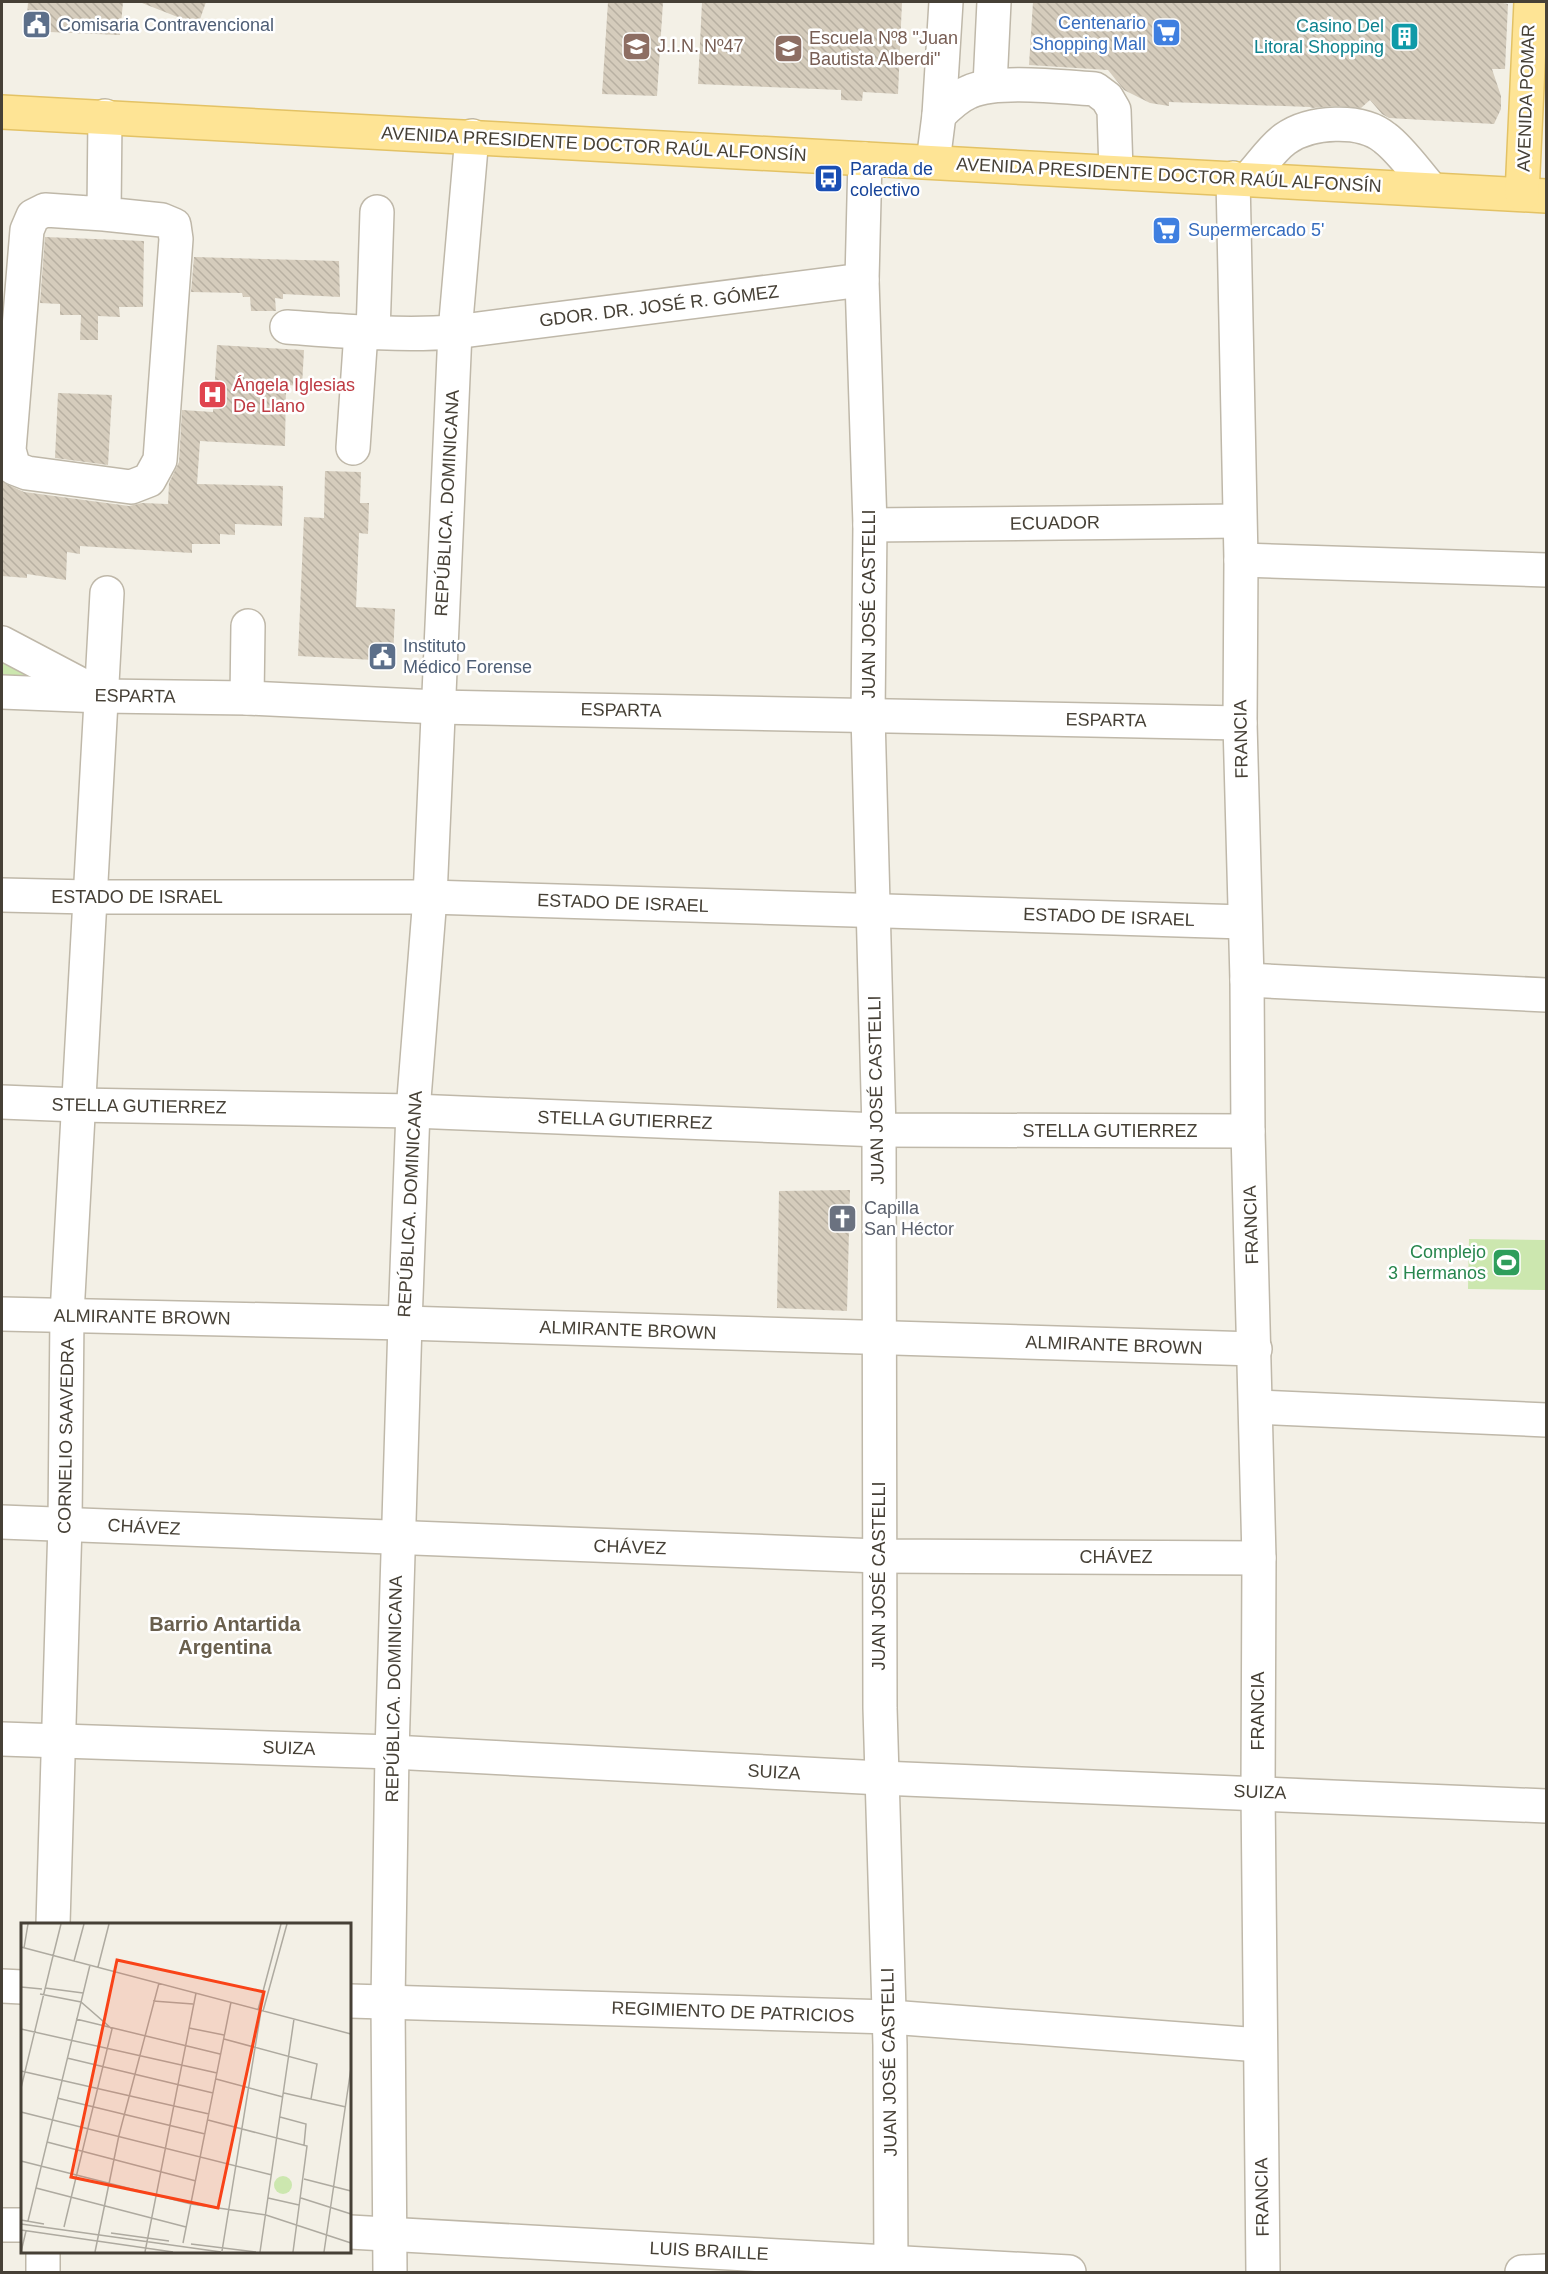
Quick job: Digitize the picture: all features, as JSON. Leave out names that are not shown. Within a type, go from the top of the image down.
[{"type":"main road","name":"AVENIDA POMAR","points":[[1530,2],[1537,30],[1534,195]]},
{"type":"main road","name":"AVENIDA PRESIDENTE DOCTOR RAÚL ALFONSÍN","points":[[2,112],[1534,195]]},
{"type":"street","points":[[925,2],[925,162]]},
{"type":"street","points":[[925,162],[939,115],[946,2]]},
{"type":"street","points":[[990,84],[994,2]]},
{"type":"street","points":[[939,115],[955,100],[970,91],[990,84],[1095,88],[1107,98],[1114,110],[1116,171]]},
{"type":"street","points":[[104,214],[105,116]]},
{"type":"street","points":[[1240,179],[1283,141],[1298,131],[1316,125],[1344,125],[1370,129],[1385,138],[1431,189]]},
{"type":"street","name":"REPÚBLICA. DOMINICANA","points":[[390,2272],[388,2002],[392,1752],[413,1111],[430,897],[455,332],[472,136]]},
{"type":"street","name":"JUAN JOSÉ CASTELLI","points":[[866,159],[862,280],[870,525],[868,715],[879,1130],[878,1556],[881,1778],[890,2016],[891,2267]]},
{"type":"street","name":"FRANCIA","points":[[1240,179],[1240,723],[1259,1558],[1258,1792],[1263,2272]]},
{"type":"street","points":[[45,210],[104,214],[162,220],[174,225],[176,239],[160,460],[149,480],[131,487],[27,472],[14,468],[9,450],[27,230],[33,216],[45,210]]},
{"type":"street","points":[[353,448],[367,333],[377,212]]},
{"type":"street","name":"GDOR. DR. JOSÉ R. GÓMEZ","points":[[287,327],[367,333],[455,332],[862,280]]},
{"type":"street","name":"ECUADOR","points":[[870,525],[1239,521]]},
{"type":"street","points":[[1241,560],[1546,570]]},
{"type":"street","name":"CORNELIO SAAVEDRA","points":[[53,1923],[65,1524],[67,1314],[107,593]]},
{"type":"street","points":[[247,698],[248,626]]},
{"type":"street","points":[[2,644],[102,696]]},
{"type":"street","name":"ESPARTA","points":[[2,692],[247,698],[438,707],[1240,723]]},
{"type":"street","name":"ESTADO DE ISRAEL","points":[[2,896],[430,897],[1245,922]]},
{"type":"street","points":[[1247,980],[1546,995]]},
{"type":"street","name":"STELLA GUTIERREZ","points":[[2,1102],[413,1111],[879,1130],[1248,1131]]},
{"type":"street","name":"ALMIRANTE BROWN","points":[[2,1314],[405,1323],[1255,1349]]},
{"type":"street","points":[[1256,1407],[1546,1420]]},
{"type":"street","name":"CHÁVEZ","points":[[2,1522],[878,1556],[1259,1558]]},
{"type":"street","name":"SUIZA","points":[[2,1739],[392,1752],[881,1778],[1258,1792],[1546,1806]]},
{"type":"street","points":[[2,1986],[21,1987]]},
{"type":"street","name":"REGIMIENTO DE PATRICIOS","points":[[351,2001],[890,2016],[1260,2044]]},
{"type":"street","points":[[2,2225],[21,2225]]},
{"type":"street","name":"LUIS BRAILLE","points":[[351,2232],[891,2267],[1069,2272]]},
{"type":"street","points":[[43,2253],[43,2272]]},
{"type":"street","points":[[1522,2272],[1546,2271]]},
{"type":"green space","points":[[2,660],[47,684],[2,681]]},
{"type":"green space","name":"Complejo 3 Hermanos","points":[[1469,1239],[1546,1240],[1546,1290],[1468,1289]]},
{"type":"building","points":[[28,2],[123,2],[120,35],[26,31]]},
{"type":"building","points":[[142,2],[206,2],[198,25]]},
{"type":"building","name":"J.I.N. Nº47","points":[[608,2],[663,2],[657,96],[602,94]]},
{"type":"building","name":"Escuela Nº8 \"Juan Bautista Alberdi\"","points":[[702,2],[902,2],[898,94],[863,92],[862,101],[841,100],[841,90],[698,84]]},
{"type":"building","points":[[1033,2],[1498,2],[1508,4],[1505,69],[1492,69],[1501,96],[1501,109],[1494,124],[1389,118],[1382,114],[1370,100],[1361,108],[1169,102],[1169,106],[1150,103],[1124,90],[1108,70],[1029,65]]},
{"type":"building","points":[[45,237],[144,241],[143,307],[119,307],[120,317],[98,316],[98,340],[80,340],[81,315],[60,315],[60,304],[40,303]]},
{"type":"building","points":[[194,257],[339,261],[340,297],[283,294],[283,299],[275,298],[276,311],[251,311],[250,297],[243,297],[242,293],[191,292]]},
{"type":"building","points":[[217,345],[304,350],[302,386],[286,385],[285,446],[200,441],[197,484],[283,486],[282,526],[235,524],[235,535],[220,534],[220,544],[192,544],[192,553],[80,546],[80,554],[67,552],[66,580],[27,574],[27,578],[2,576],[2,482],[24,492],[129,506],[142,503],[168,504],[169,483],[179,462],[182,410],[213,412]]},
{"type":"building","points":[[58,393],[112,395],[108,465],[55,458]]},
{"type":"building","points":[[325,471],[361,472],[360,503],[369,503],[368,534],[359,533],[356,607],[395,609],[393,661],[298,656],[304,517],[324,518]]},
{"type":"building","name":"Capilla San Héctor","points":[[850,1190],[847,1311],[777,1308],[779,1191]]},
{"type":"place","name":"Comisaria Contravencional","points":[[37,25]]},
{"type":"place","name":"Centenario Shopping Mall","points":[[1167,33]]},
{"type":"place","name":"Casino Del Litoral Shopping","points":[[1405,36]]},
{"type":"place","name":"J.I.N. Nº47","points":[[636,46]]},
{"type":"place","name":"Escuela Nº8 \"Juan Bautista Alberdi\"","points":[[788,48]]},
{"type":"place","name":"Parada de colectivo","points":[[829,179]]},
{"type":"place","name":"Supermercado 5'","points":[[1167,230]]},
{"type":"place","name":"Ángela Iglesias De Llano","points":[[212,395]]},
{"type":"place","name":"Instituto Médico Forense","points":[[382,656]]},
{"type":"place","name":"Capilla San Héctor","points":[[843,1218]]},
{"type":"place","name":"Complejo 3 Hermanos","points":[[1507,1262]]},
{"type":"district","name":"Barrio Antartida Argentina","points":[[225,1636]]}]
